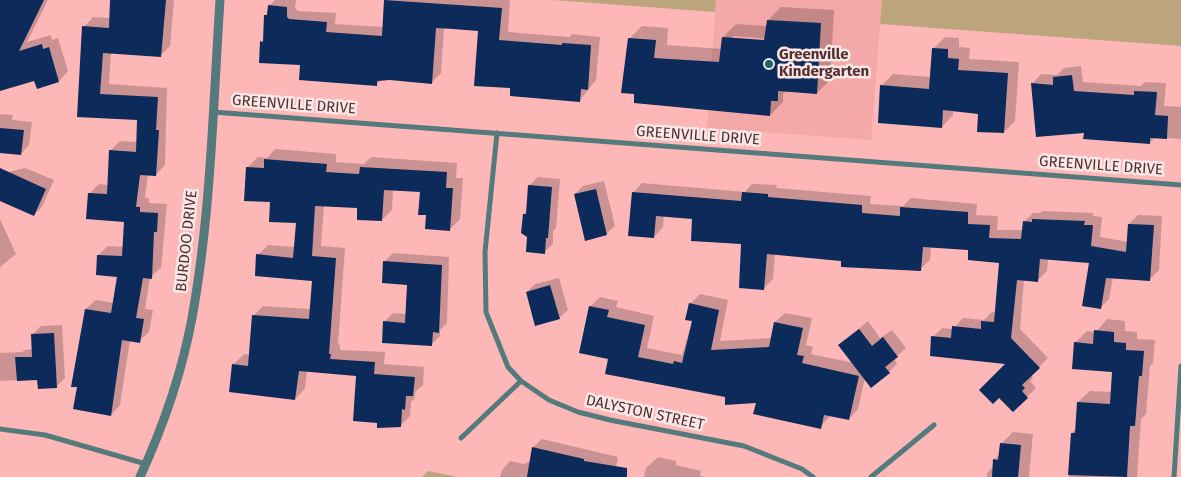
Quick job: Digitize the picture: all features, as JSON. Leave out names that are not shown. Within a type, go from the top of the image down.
[{"type":"street","name":"BURDOO DRIVE","points":[[140,477],[177,378],[192,320],[202,252],[220,0]]},
{"type":"street","name":"GREENVILLE DRIVE","points":[[212,112],[1181,185]]},
{"type":"street","name":"DALYSTON STREET","points":[[497,133],[485,252],[486,312],[508,367],[521,381],[549,400],[578,412],[744,446],[802,469],[813,477]]},
{"type":"street","points":[[1174,477],[1181,366]]},
{"type":"street","points":[[461,438],[521,381]]},
{"type":"street","points":[[871,477],[934,425]]},
{"type":"street","points":[[0,429],[45,435],[146,464]]},
{"type":"shaded area","points":[[553,0],[716,0],[715,12]]},
{"type":"shaded area","points":[[716,0],[882,0],[871,140],[707,128]]},
{"type":"shaded area","points":[[882,0],[1181,0],[1181,46],[880,24]]},
{"type":"shaded area","points":[[428,471],[458,477],[422,477]]},
{"type":"building","points":[[0,0],[44,0],[19,51],[42,44],[43,49],[49,47],[59,82],[37,89],[34,81],[0,91]]},
{"type":"building","points":[[110,0],[166,0],[161,57],[103,53],[100,94],[158,97],[156,130],[159,130],[156,176],[140,175],[136,207],[140,207],[140,212],[158,213],[157,232],[154,232],[152,279],[143,278],[136,318],[144,319],[140,343],[122,340],[111,416],[73,409],[77,387],[71,387],[85,309],[111,313],[117,277],[96,275],[97,255],[122,256],[124,222],[86,219],[88,193],[107,194],[109,150],[136,152],[137,120],[77,117],[82,26],[109,28]]},
{"type":"building","points":[[384,0],[502,8],[499,40],[562,45],[562,43],[591,45],[588,90],[581,89],[580,102],[510,96],[510,88],[474,86],[478,31],[436,28],[432,84],[390,80],[377,81],[377,86],[299,80],[300,65],[259,63],[260,41],[263,42],[264,15],[267,15],[268,5],[287,7],[287,17],[289,19],[327,22],[326,32],[382,36]]},
{"type":"building","points":[[767,20],[821,23],[817,94],[778,91],[778,101],[771,101],[770,116],[634,103],[634,94],[621,93],[628,38],[656,40],[654,58],[719,62],[722,37],[764,40]]},
{"type":"building","points":[[932,48],[948,49],[948,58],[959,59],[958,70],[1008,73],[1004,133],[977,132],[978,114],[943,110],[942,128],[878,123],[880,85],[929,89]]},
{"type":"building","points":[[1072,75],[1074,91],[1134,95],[1134,91],[1157,92],[1155,115],[1168,116],[1167,139],[1150,138],[1150,144],[1083,139],[1084,133],[1036,137],[1031,83],[1053,85],[1053,77]]},
{"type":"building","points":[[0,128],[24,130],[21,155],[0,153]]},
{"type":"building","points":[[264,159],[327,164],[326,172],[359,174],[360,167],[447,172],[446,188],[453,188],[450,231],[425,229],[426,215],[418,215],[420,192],[384,190],[382,221],[357,220],[357,208],[315,206],[312,256],[336,258],[330,359],[375,362],[374,374],[415,377],[413,396],[406,396],[405,410],[402,409],[401,427],[377,428],[377,423],[353,421],[356,376],[299,371],[295,400],[229,392],[232,364],[248,366],[252,315],[309,319],[312,281],[255,276],[256,254],[293,258],[296,223],[269,222],[270,202],[244,201],[246,167],[264,168]]},
{"type":"building","points":[[0,168],[46,189],[34,216],[0,201]]},
{"type":"building","points":[[528,185],[552,187],[545,254],[526,252],[527,237],[521,233],[523,214],[526,214]]},
{"type":"building","points":[[596,189],[607,235],[585,241],[574,194]]},
{"type":"building","points":[[632,192],[741,201],[742,192],[768,194],[768,197],[862,205],[862,213],[900,216],[900,207],[968,212],[968,224],[990,225],[989,238],[1021,239],[1023,221],[1032,222],[1032,219],[1085,221],[1084,225],[1093,225],[1091,246],[1126,252],[1128,224],[1154,225],[1150,281],[1106,278],[1101,309],[1082,306],[1089,263],[1040,259],[1038,282],[1017,280],[1011,338],[1040,368],[1022,385],[1025,388],[1022,391],[1028,398],[1013,412],[999,398],[993,404],[979,390],[1005,364],[930,356],[931,336],[951,338],[952,326],[981,329],[981,321],[994,322],[999,263],[968,260],[968,250],[923,247],[921,271],[841,267],[841,261],[767,254],[764,290],[739,288],[741,244],[691,241],[692,219],[656,216],[654,238],[628,236]]},
{"type":"building","points":[[383,261],[442,265],[439,333],[433,332],[432,346],[382,343],[383,321],[405,323],[407,285],[382,283]]},
{"type":"building","points":[[550,285],[560,319],[535,326],[526,292]]},
{"type":"building","points":[[689,303],[719,310],[711,350],[769,347],[774,322],[803,328],[797,355],[804,356],[802,363],[859,376],[849,420],[824,415],[821,429],[753,414],[756,403],[725,405],[725,397],[605,374],[608,359],[579,353],[589,306],[609,310],[607,317],[645,325],[638,357],[673,364],[674,361],[682,363],[692,321],[685,320]]},
{"type":"building","points":[[859,329],[872,346],[883,337],[898,357],[885,367],[890,373],[871,388],[838,345]]},
{"type":"building","points":[[1094,330],[1114,332],[1114,342],[1126,343],[1126,350],[1144,351],[1142,376],[1139,376],[1135,426],[1130,426],[1127,477],[1068,475],[1071,433],[1075,433],[1077,402],[1110,404],[1112,372],[1072,369],[1074,342],[1093,344]]},
{"type":"building","points":[[54,333],[57,388],[38,389],[37,380],[17,381],[15,357],[32,357],[31,334]]},
{"type":"building","points":[[1000,443],[1021,445],[1018,477],[992,477],[993,459],[998,460]]},
{"type":"building","points":[[532,447],[584,459],[584,461],[627,468],[627,477],[527,477]]},
{"type":"place","name":"Greenville Kindergarten","points":[[769,64]]}]
